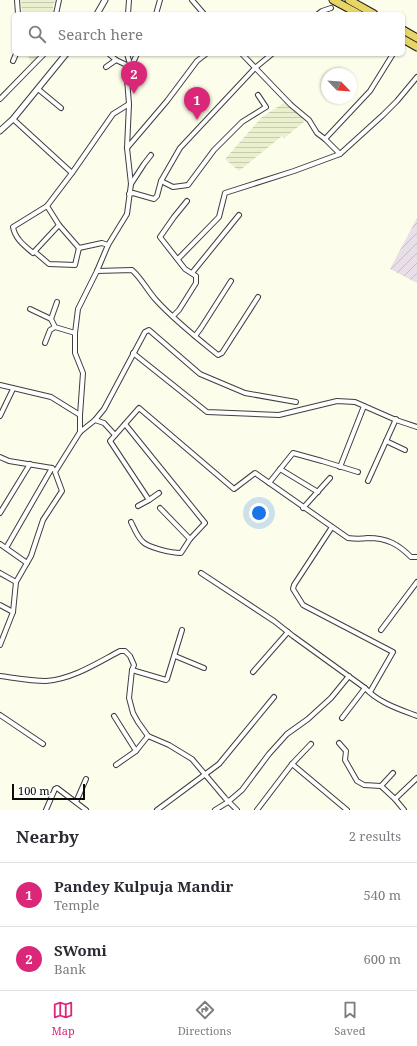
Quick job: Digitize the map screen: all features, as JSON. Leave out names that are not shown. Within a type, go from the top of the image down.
[{"type":"highway","points":[[333,0],[354,12]]},
{"type":"highway","points":[[349,0],[370,12]]},
{"type":"highway","points":[[405,31],[417,38]]},
{"type":"highway","points":[[405,40],[417,47]]},
{"type":"street","points":[[17,0],[18,12]]},
{"type":"street","points":[[56,12],[59,0]]},
{"type":"street","points":[[98,12],[105,0]]},
{"type":"street","points":[[128,12],[129,0]]},
{"type":"street","points":[[157,12],[160,0]]},
{"type":"street","points":[[192,0],[202,12]]},
{"type":"street","points":[[320,12],[331,8]]},
{"type":"street","points":[[13,61],[15,56]]},
{"type":"street","points":[[0,99],[42,56]]},
{"type":"street","points":[[0,132],[38,90],[64,56]]},
{"type":"street","points":[[111,56],[130,67]]},
{"type":"street","points":[[127,56],[130,67]]},
{"type":"street","points":[[80,432],[83,372],[75,352],[75,333],[78,309],[98,271],[108,245],[126,214],[131,184],[127,148],[129,104],[127,79],[130,67],[136,56]]},
{"type":"street","points":[[127,148],[167,101],[197,61],[203,56]]},
{"type":"street","points":[[244,56],[291,105],[309,120],[317,133],[340,154]]},
{"type":"street","points":[[129,194],[133,193],[154,199],[157,196],[161,181],[180,148],[255,68],[270,56]]},
{"type":"street","points":[[325,139],[370,91],[392,56]]},
{"type":"street","points":[[106,67],[116,60]]},
{"type":"street","points":[[178,259],[219,217],[225,193],[340,154],[383,115],[417,77]]},
{"type":"street","points":[[38,90],[61,108]]},
{"type":"street","points":[[161,181],[173,188],[188,185],[214,150],[242,122],[266,106],[258,95]]},
{"type":"street","points":[[79,248],[76,265],[49,264],[35,252],[33,254],[21,242],[14,232],[13,227],[47,206],[113,114],[129,104]]},
{"type":"street","points":[[13,119],[72,173]]},
{"type":"street","points":[[131,184],[151,155]]},
{"type":"street","points":[[173,316],[179,310],[196,283],[196,276],[185,269],[160,237],[174,216],[187,201]]},
{"type":"street","points":[[47,206],[59,225],[79,248]]},
{"type":"street","points":[[192,273],[239,215]]},
{"type":"street","points":[[35,252],[59,225]]},
{"type":"street","points":[[79,248],[102,243],[108,245]]},
{"type":"street","points":[[98,271],[132,270],[155,299],[218,356],[222,353],[258,298]]},
{"type":"street","points":[[195,336],[230,281]]},
{"type":"street","points":[[51,319],[56,302]]},
{"type":"street","points":[[30,309],[51,319],[55,327],[75,333]]},
{"type":"street","points":[[46,343],[50,330],[55,327]]},
{"type":"street","points":[[55,472],[80,432],[95,420],[104,410],[133,353],[145,332],[149,330],[200,374],[245,393],[296,402]]},
{"type":"street","points":[[133,353],[207,412],[279,415],[337,401],[355,402],[417,427]]},
{"type":"street","points":[[0,385],[51,397],[80,415]]},
{"type":"street","points":[[0,416],[13,389]]},
{"type":"street","points":[[340,467],[364,406]]},
{"type":"street","points":[[149,500],[110,441],[139,408],[234,489],[255,473],[348,538],[370,538],[390,541],[401,547],[411,557],[417,557]]},
{"type":"street","points":[[368,481],[396,419]]},
{"type":"street","points":[[95,420],[104,423],[115,436]]},
{"type":"street","points":[[125,424],[205,523],[190,539],[181,553],[174,553],[142,542],[131,522]]},
{"type":"street","points":[[386,441],[405,450]]},
{"type":"street","points":[[269,483],[293,453],[358,472]]},
{"type":"street","points":[[0,458],[9,461],[52,468],[62,491],[44,520],[31,556],[16,582],[12,612],[1,638],[0,645]]},
{"type":"street","points":[[0,513],[30,464]]},
{"type":"street","points":[[6,548],[52,468]]},
{"type":"street","points":[[280,469],[318,492]]},
{"type":"street","points":[[304,508],[330,478]]},
{"type":"street","points":[[138,506],[159,492]]},
{"type":"street","points":[[160,508],[190,539]]},
{"type":"street","points":[[332,527],[294,585],[293,589],[303,605],[393,652],[370,692]]},
{"type":"street","points":[[0,544],[27,563]]},
{"type":"street","points":[[0,573],[16,582]]},
{"type":"street","points":[[201,574],[274,621],[390,706],[417,716]]},
{"type":"street","points":[[381,630],[417,582]]},
{"type":"street","points":[[0,605],[12,612]]},
{"type":"street","points":[[132,670],[166,680],[168,678],[182,630]]},
{"type":"street","points":[[253,672],[288,632]]},
{"type":"street","points":[[0,676],[46,681],[60,678],[88,668],[120,651],[125,651],[130,656],[134,665],[132,670],[129,698],[133,713],[148,736],[169,745],[192,759],[228,802],[237,810]]},
{"type":"street","points":[[175,656],[204,668]]},
{"type":"street","points":[[215,810],[228,802],[242,790],[269,754],[287,734],[308,719],[331,698],[349,676]]},
{"type":"street","points":[[342,718],[365,688]]},
{"type":"street","points":[[157,810],[219,764],[274,697]]},
{"type":"street","points":[[0,715],[43,744]]},
{"type":"street","points":[[114,716],[136,751]]},
{"type":"street","points":[[116,765],[136,751],[148,736]]},
{"type":"street","points":[[340,743],[346,751],[345,760],[357,781],[364,785],[381,786],[404,810]]},
{"type":"street","points":[[257,810],[292,764],[310,744]]},
{"type":"street","points":[[292,764],[347,810]]},
{"type":"street","points":[[381,786],[393,773]]},
{"type":"street","points":[[395,799],[417,778]]},
{"type":"street","points":[[76,802],[86,779]]},
{"type":"street","points":[[46,810],[55,789],[57,788],[86,810]]},
{"type":"shaded area","points":[[417,218],[417,283],[390,269]]},
{"type":"green space","points":[[21,0],[56,0],[53,5],[53,12],[22,12]]},
{"type":"green space","points":[[28,56],[39,56],[32,64]]},
{"type":"green space","points":[[290,99],[309,118],[284,138],[282,136],[239,171],[225,159],[262,117]]},
{"type":"place","name":"SWomi","points":[[134,94]]},
{"type":"place","name":"Pandey Kulpuja Mandir","points":[[197,120]]}]
